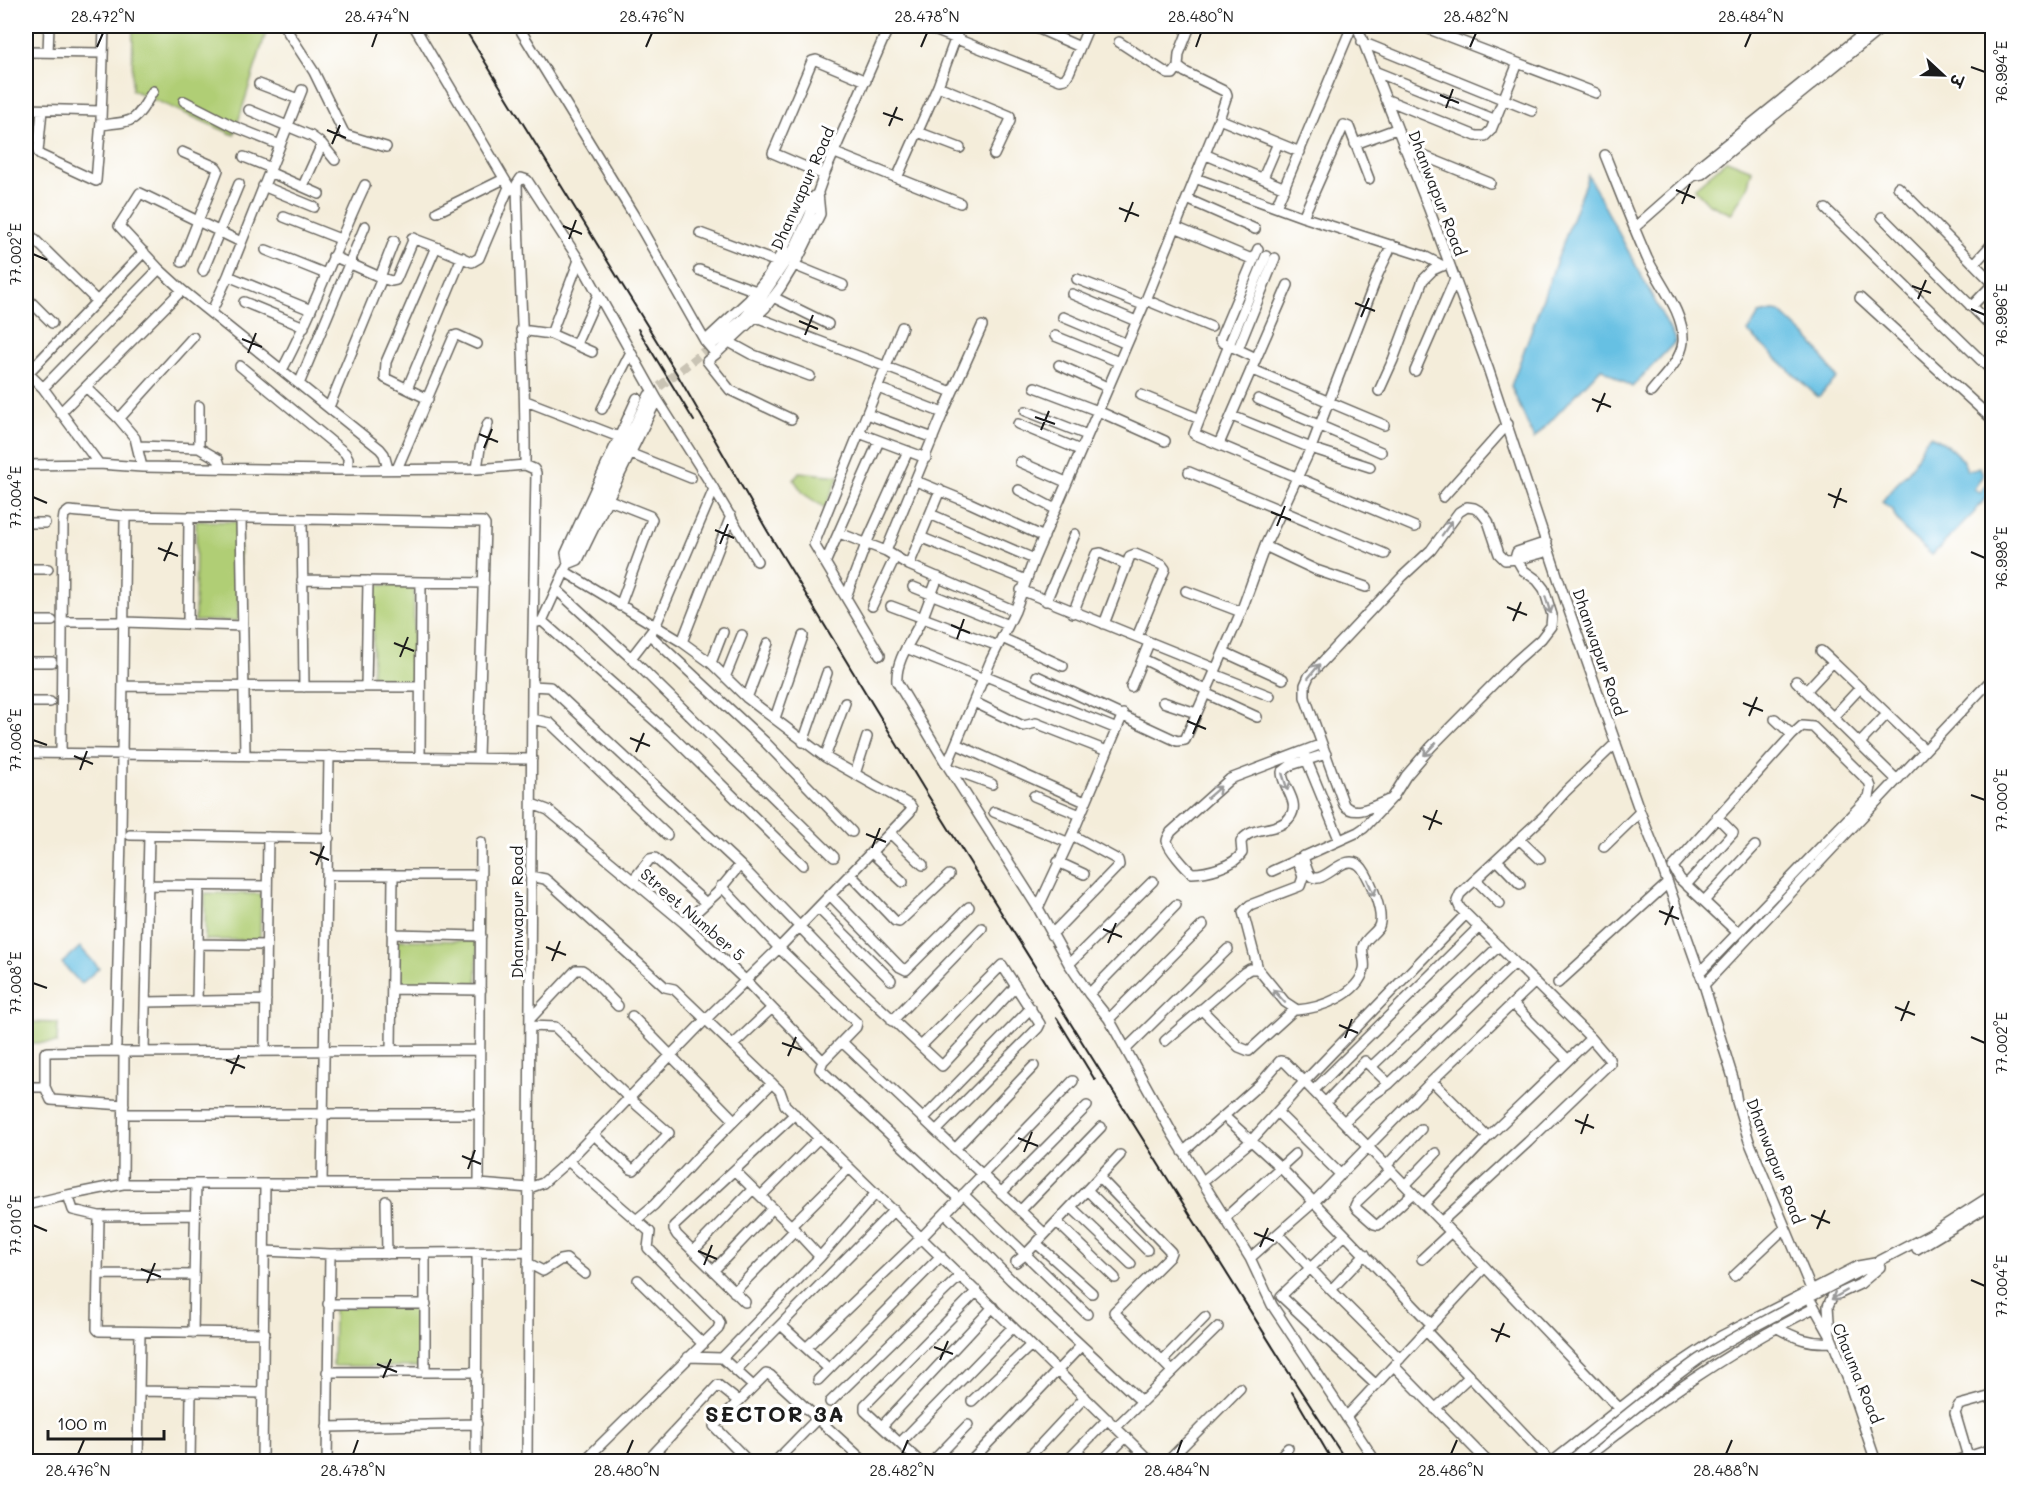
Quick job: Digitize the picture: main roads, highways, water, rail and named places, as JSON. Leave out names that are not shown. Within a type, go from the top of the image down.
[{"type":"water","points":[[1588,175],[1676,341],[1632,387],[1601,368],[1534,439],[1511,386]]},
{"type":"water","points":[[1780,312],[1813,343],[1837,378],[1818,397],[1748,332],[1759,314]]},
{"type":"water","points":[[1930,436],[1953,449],[1962,459],[1967,471],[1980,467],[1983,475],[1974,489],[1980,493],[1987,483],[1992,488],[1992,495],[1988,495],[1974,513],[1932,555],[1907,533],[1895,517],[1893,510],[1882,502],[1913,465],[1922,445]]},
{"type":"water","points":[[80,947],[99,968],[81,984],[62,963]]},
{"type":"tunnel","points":[[649,395],[713,344]]},
{"type":"railway","points":[[463,26],[677,374],[768,532],[924,789],[1347,1462]]},
{"type":"railway","points":[[638,329],[694,421]]},
{"type":"railway","points":[[1057,1018],[1095,1080]]},
{"type":"railway","points":[[1292,1392],[1333,1462]]},
{"type":"district","name":"SECTOR 3A","points":[[775,1413]]}]
